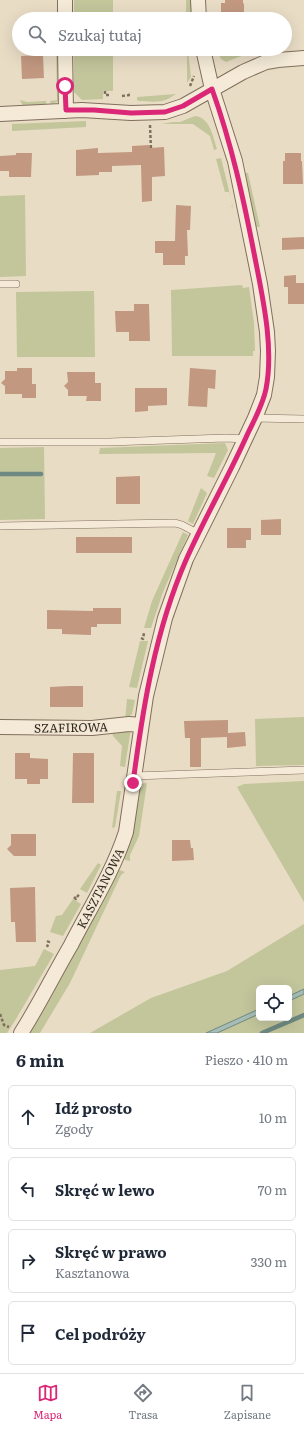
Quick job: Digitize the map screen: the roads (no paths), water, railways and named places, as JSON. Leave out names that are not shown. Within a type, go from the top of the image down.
[{"type":"street","points":[[65,0],[65,12]]},
{"type":"street","points":[[198,0],[199,12]]},
{"type":"street","points":[[65,56],[66,110]]},
{"type":"street","name":"KASZTANOWA","points":[[17,1031],[61,963],[115,861],[126,832],[141,725],[154,658],[165,618],[182,569],[246,439],[264,395],[267,378],[268,351],[258,275],[235,162],[212,89],[209,56]]},
{"type":"street","points":[[0,114],[66,110],[94,110],[131,113],[165,112],[183,106],[212,89],[266,62],[304,58]]},
{"type":"street","name":"SZAFIROWA","points":[[0,727],[92,728],[129,724],[141,725]]},
{"type":"lane","points":[[0,284],[16,284]]},
{"type":"lane","points":[[255,418],[304,419]]},
{"type":"lane","points":[[0,442],[109,442],[226,438],[246,439]]},
{"type":"lane","points":[[0,526],[175,523],[199,534]]},
{"type":"lane","points":[[134,776],[304,770]]},
{"type":"water","points":[[304,989],[304,994],[292,1000],[292,995]]},
{"type":"water","points":[[256,1010],[256,1015],[217,1033],[206,1033]]},
{"type":"waterway","points":[[0,474],[41,474]]},
{"type":"waterway","points":[[262,1033],[304,1015]]}]
